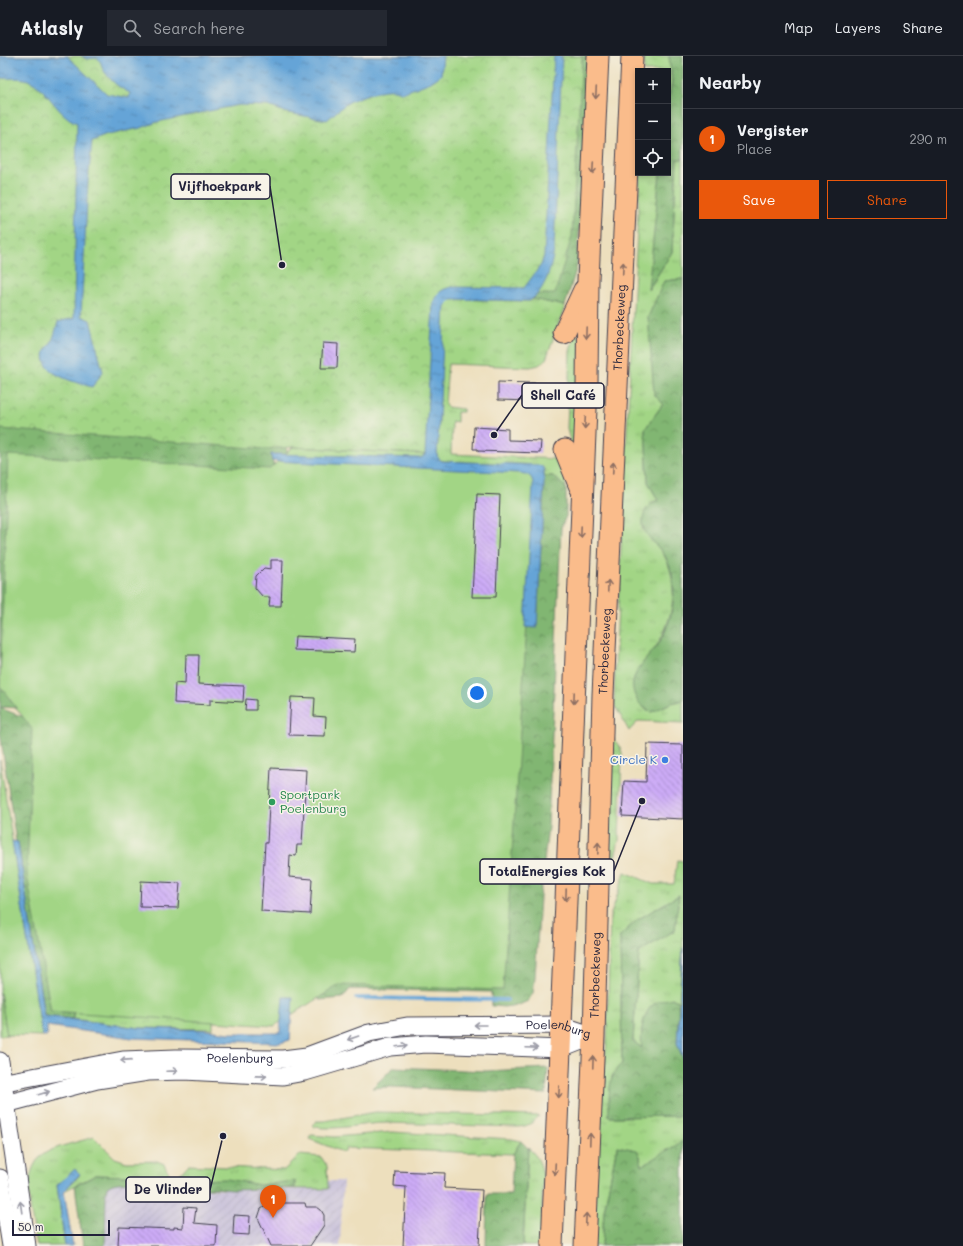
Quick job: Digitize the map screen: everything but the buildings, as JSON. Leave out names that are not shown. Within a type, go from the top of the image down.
[{"type":"main road","points":[[552,1246],[587,384],[588,280],[598,56]]},
{"type":"main road","name":"Thorbeckeweg","points":[[585,1246],[594,1036],[603,694],[632,56]]},
{"type":"main road","points":[[564,333],[588,280]]},
{"type":"main road","points":[[565,450],[582,493]]},
{"type":"main road","points":[[603,694],[616,730]]},
{"type":"main road","points":[[596,915],[612,880]]},
{"type":"street","name":"Poelenburg","points":[[2,1082],[123,1060],[289,1058],[307,1056],[369,1033],[408,1026],[561,1025],[594,1036]]},
{"type":"street","name":"Poelenburg","points":[[3,1102],[13,1102],[97,1080],[148,1072],[184,1071],[283,1076],[305,1072],[390,1047],[408,1045],[561,1049],[594,1036]]},
{"type":"street","points":[[0,1061],[3,1102],[27,1246]]},
{"type":"street","points":[[0,1178],[10,1246]]},
{"type":"shaded area","points":[[167,1175],[179,1175],[188,1188],[232,1190],[328,1189],[328,1181],[343,1181],[340,1246],[83,1246],[75,1186],[117,1182],[156,1185],[167,1179],[165,1177]]},
{"type":"green space","points":[[0,56],[582,56],[572,236],[555,294],[443,296],[432,455],[293,447],[266,449],[0,429]]},
{"type":"green space","points":[[562,56],[593,56],[584,151],[577,266],[565,306],[533,299],[539,290]]},
{"type":"green space","points":[[644,56],[669,56],[670,68],[644,68]]},
{"type":"green space","points":[[669,56],[683,56],[683,159],[677,159],[672,252],[648,290],[660,176],[671,176],[672,81]]},
{"type":"green space","points":[[677,159],[683,159],[683,279],[664,281],[663,404],[645,429],[648,482],[658,500],[651,503],[643,528],[664,555],[670,568],[673,583],[673,597],[667,626],[652,652],[643,662],[645,709],[652,712],[671,703],[683,700],[683,723],[638,721],[629,731],[614,704],[640,176],[660,176],[649,289],[672,252]]},
{"type":"green space","points":[[683,279],[683,700],[671,703],[652,712],[644,708],[636,698],[633,689],[633,681],[640,666],[657,645],[668,626],[674,591],[672,573],[668,562],[662,551],[649,537],[643,521],[647,508],[658,500],[648,482],[645,429],[663,404],[654,394],[648,317],[664,281]]},
{"type":"green space","points":[[452,299],[529,301],[533,299],[565,306],[546,359],[539,365],[530,367],[448,364],[445,405],[447,407],[463,409],[463,412],[457,412],[457,422],[452,421],[451,454],[558,459],[565,478],[566,488],[553,476],[544,476],[544,470],[538,465],[441,461],[437,457],[444,306]]},
{"type":"green space","points":[[575,334],[581,339],[576,447],[572,448],[567,429],[570,351]]},
{"type":"green space","points":[[0,404],[287,445],[287,455],[271,454],[272,461],[286,493],[159,715],[0,707]]},
{"type":"green space","name":"Sportpark Poelenburg","points":[[293,447],[432,455],[430,463],[537,471],[503,990],[339,985],[274,1026],[51,1011],[27,875],[32,729],[0,686],[8,455],[270,469]]},
{"type":"green space","points":[[293,462],[537,628],[544,476],[553,476],[566,488],[566,516],[561,528],[548,827],[540,897],[535,977],[533,993],[528,1001],[519,1005],[504,1007],[492,1006],[491,992],[350,989],[343,998],[319,1000],[322,915]]},
{"type":"green space","points":[[0,708],[49,727],[76,912],[73,1019],[44,1016],[0,732]]},
{"type":"green space","points":[[611,736],[620,747],[622,753],[619,840],[616,853],[609,870],[604,873]]},
{"type":"green space","points":[[0,760],[42,1036],[7,1035],[0,992]]},
{"type":"green space","points":[[677,860],[683,861],[683,948],[679,1002],[672,998],[642,1048],[633,1041],[639,952],[675,930],[679,895],[637,920],[620,936],[622,1064],[612,1076],[609,1117],[683,1116],[683,1141],[641,1167],[640,1156],[617,1146],[604,1211],[602,1246],[591,1246],[598,1122],[607,1041],[610,917],[625,872],[653,884],[674,884]]},
{"type":"green space","points":[[679,895],[675,930],[639,952],[633,1041],[642,1048],[641,1037],[644,1018],[654,1004],[672,998],[679,1002],[677,1043],[683,1058],[683,1116],[609,1117],[611,1081],[617,1068],[622,1064],[620,936],[637,920]]},
{"type":"green space","points":[[0,992],[7,1035],[0,1036]]},
{"type":"green space","points":[[73,1010],[213,1015],[213,1029],[140,1028],[73,1019]]},
{"type":"green space","points":[[394,1067],[486,1071],[548,1068],[546,1094],[391,1087],[372,1088]]},
{"type":"green space","points":[[376,1112],[539,1116],[529,1124],[516,1127],[387,1123],[323,1128],[314,1127],[312,1125],[316,1121]]},
{"type":"green space","points":[[392,1132],[512,1139],[521,1141],[513,1154],[346,1148],[345,1152],[309,1139],[311,1135],[334,1137]]},
{"type":"green space","points":[[94,1137],[115,1158],[127,1162],[157,1161],[164,1164],[169,1173],[165,1177],[156,1178],[96,1175],[64,1191],[80,1175],[57,1185],[65,1246],[37,1246],[29,1197],[31,1172],[36,1162],[48,1151]]},
{"type":"green space","points":[[521,1141],[528,1148],[523,1246],[486,1246],[487,1194],[511,1194],[513,1154]]},
{"type":"green space","points":[[683,1141],[683,1246],[602,1246],[604,1211],[617,1146],[637,1150],[640,1156],[641,1166]]},
{"type":"green space","points":[[528,1148],[538,1160],[543,1176],[541,1246],[523,1246]]},
{"type":"green space","points":[[300,1155],[321,1157],[327,1166],[328,1189],[188,1188],[179,1175],[188,1165],[284,1170]]},
{"type":"green space","points":[[96,1175],[165,1177],[168,1179],[161,1183],[122,1183],[107,1187],[105,1246],[83,1246],[75,1186]]},
{"type":"green space","points":[[227,1179],[260,1185],[295,1181],[295,1188],[232,1190],[191,1185],[191,1180]]},
{"type":"water","points":[[0,56],[67,56],[107,94],[129,98],[130,93],[110,78],[104,71],[97,58],[87,59],[81,56],[443,56],[441,75],[431,82],[402,93],[384,90],[361,97],[340,108],[327,120],[288,113],[268,106],[238,105],[157,122],[141,128],[107,135],[92,141],[88,182],[81,316],[90,320],[103,372],[92,387],[68,380],[53,372],[47,366],[44,359],[46,348],[52,341],[58,322],[74,318],[77,123],[63,114],[47,95],[35,84],[25,79],[0,78]]},
{"type":"water","points":[[554,56],[562,56],[554,249],[552,263],[543,285],[535,297],[529,301],[452,299],[445,306],[437,456],[441,461],[542,466],[544,470],[544,484],[537,628],[525,627],[533,485],[531,477],[519,473],[272,461],[271,454],[421,458],[425,455],[433,305],[435,298],[445,289],[452,287],[524,288],[541,265],[544,256]]},
{"type":"water","points":[[12,841],[18,842],[44,1016],[140,1028],[207,1030],[230,1033],[278,1033],[280,1032],[283,997],[293,997],[290,1040],[280,1043],[132,1038],[47,1026],[47,1036],[42,1036]]},
{"type":"water","points":[[683,948],[683,1058],[677,1043]]},
{"type":"water","points":[[75,1169],[80,1174],[64,1191],[73,1246],[65,1246],[57,1185]]},
{"type":"waterway","points":[[356,998],[507,1000]]},
{"type":"place","name":"Vijfhoekpark","points":[[282,265]]},
{"type":"place","name":"Shell Café","points":[[494,435]]},
{"type":"place","name":"Circle K","points":[[665,760]]},
{"type":"place","name":"TotalEnergies Kok","points":[[642,801]]},
{"type":"place","name":"Sportpark Poelenburg","points":[[272,802]]},
{"type":"place","name":"De Vlinder","points":[[223,1136]]},
{"type":"place","name":"Vergister","points":[[273,1218]]}]
